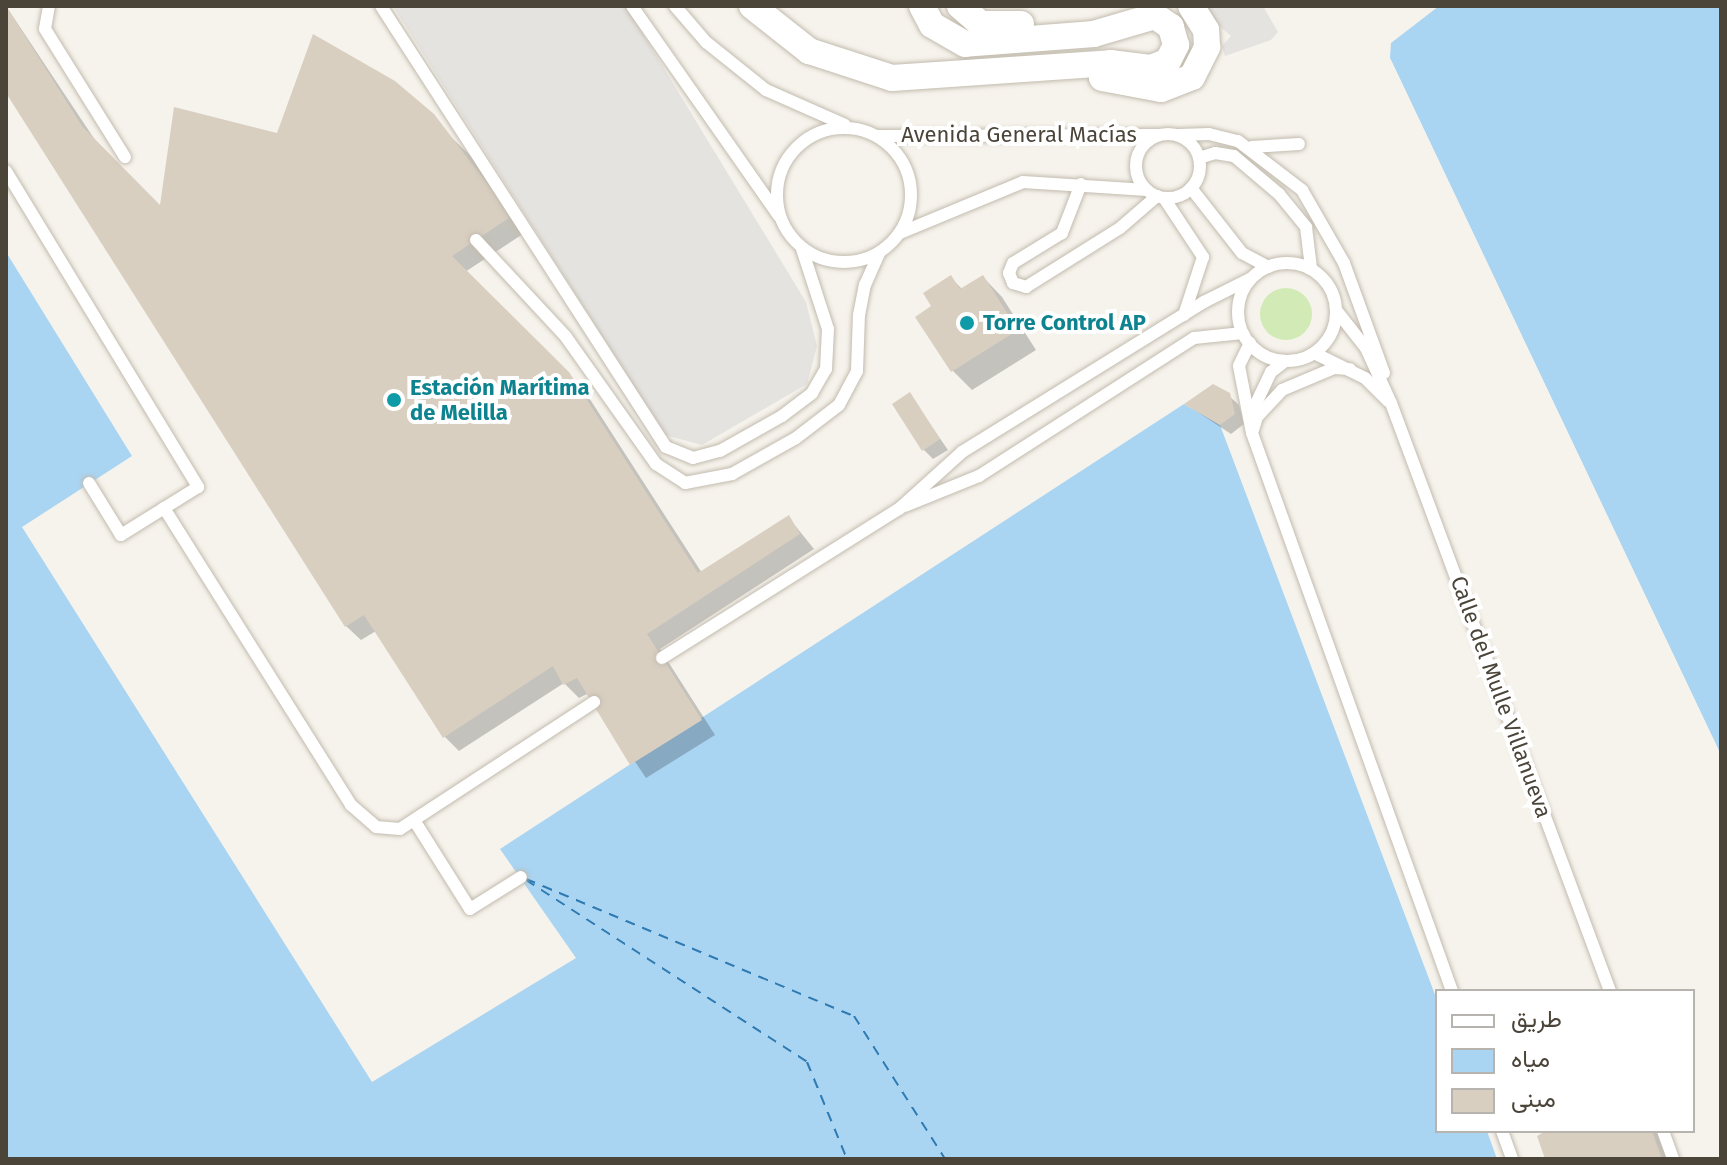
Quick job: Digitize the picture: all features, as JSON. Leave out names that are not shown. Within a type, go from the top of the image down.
[{"type":"street","points":[[733,6],[771,41],[825,74],[857,86],[924,93],[1095,78],[1161,89],[1177,85],[1192,77],[1207,47],[1206,30],[1191,6]]},
{"type":"street","points":[[752,6],[809,51],[892,78],[1110,63],[1151,68],[1168,61],[1176,45],[1171,27],[1155,16],[1094,34],[965,44],[946,37],[923,8]]},
{"type":"street","points":[[946,37],[964,11],[996,26],[1091,19],[1126,6]]},
{"type":"lane","points":[[49,6],[45,29],[125,157]]},
{"type":"lane","points":[[381,6],[666,447],[693,458],[720,451],[812,393],[826,369],[828,329],[802,249],[693,88],[632,6]]},
{"type":"lane","points":[[675,6],[706,42],[766,90],[822,118],[878,136],[899,155],[910,180],[910,208],[900,233]]},
{"type":"lane","points":[[780,217],[776,183],[790,152],[817,132],[851,127]]},
{"type":"lane","name":"Calle del Mulle Villanueva","points":[[1179,135],[1209,134],[1252,147],[1302,190],[1325,225],[1361,301],[1391,403]]},
{"type":"lane","points":[[1183,318],[1197,288],[1203,257],[1135,163],[1142,145],[1159,135],[1179,135],[1199,158]]},
{"type":"lane","name":"Avenida General Macías","points":[[878,136],[1159,135]]},
{"type":"lane","points":[[1252,147],[1299,144]]},
{"type":"lane","points":[[1199,158],[1215,153],[1234,156],[1279,194],[1306,227],[1311,268]]},
{"type":"lane","points":[[1191,188],[1199,158]]},
{"type":"lane","points":[[6,171],[198,487],[121,535],[89,483]]},
{"type":"lane","points":[[476,240],[566,337],[656,464],[685,483],[732,474],[796,438],[839,405],[857,371],[859,315],[865,285],[880,252],[900,233],[1023,182],[1081,184],[1156,195],[1191,188]]},
{"type":"lane","points":[[1081,184],[1062,233],[1013,263],[1009,273],[1013,283],[1026,287],[1120,228],[1156,195]]},
{"type":"lane","points":[[1191,188],[1242,253],[1268,267]]},
{"type":"lane","points":[[802,249],[841,261],[880,252]]},
{"type":"lane","points":[[899,509],[962,452],[1268,267],[1289,262],[1311,268],[1327,282],[1336,310],[1333,330],[1314,353],[1285,361],[1271,372],[1250,416]]},
{"type":"lane","points":[[1250,279],[1240,299],[1246,338],[1239,366],[1252,433],[1451,989]]},
{"type":"lane","name":"Calle del Mulle Villanueva","points":[[1336,310],[1366,348],[1391,403],[1609,989]]},
{"type":"lane","points":[[662,658],[899,509],[979,476],[1194,338],[1246,338],[1265,356],[1285,361]]},
{"type":"lane","name":"Calle del Mulle Villanueva","points":[[1314,353],[1350,369],[1391,403]]},
{"type":"lane","points":[[1252,433],[1257,417],[1282,390],[1334,368],[1350,369]]},
{"type":"lane","points":[[164,508],[351,805],[376,827],[390,832],[414,820],[594,702]]},
{"type":"lane","points":[[414,820],[470,909],[521,877]]},
{"type":"lane","points":[[1503,1133],[1512,1159]]},
{"type":"lane","points":[[1664,1133],[1673,1159]]},
{"type":"green space","points":[[1286,288],[1304,296],[1312,314],[1304,332],[1286,340],[1268,332],[1260,314],[1268,296]]},
{"type":"shaded area","points":[[393,6],[626,6],[806,302],[817,346],[807,384],[702,445],[665,435]]},
{"type":"shaded area","points":[[1196,6],[1263,6],[1278,32],[1271,40],[1225,56],[1222,46],[1231,36]]},
{"type":"water","points":[[1439,6],[1721,6],[1721,755],[1390,58],[1391,43]]},
{"type":"water","points":[[6,252],[132,456],[22,527],[372,1082],[576,958],[500,849],[1184,404],[1220,425],[1435,995],[1435,1133],[1488,1133],[1497,1159],[6,1159]]},
{"type":"pier","points":[[1390,58],[1721,755],[1721,759],[1410,113]]},
{"type":"building","name":"Estación Marítima de Melilla","points":[[6,6],[82,126],[160,205],[174,107],[277,133],[313,34],[395,81],[434,114],[512,216],[452,256],[569,372],[698,573],[789,515],[800,534],[647,634],[702,720],[630,765],[577,678],[563,685],[553,666],[443,738],[364,615],[345,627],[6,93]]},
{"type":"building","name":"Torre Control AP","points":[[951,275],[960,289],[983,275],[1018,330],[951,372],[915,317],[931,306],[923,293]]},
{"type":"building","points":[[1213,384],[1230,393],[1235,414],[1220,425],[1184,404]]},
{"type":"building","points":[[910,392],[940,439],[922,451],[892,404]]},
{"type":"building","points":[[1542,1133],[1653,1133],[1662,1159],[1545,1159],[1537,1136]]},
{"type":"ferry route","points":[[526,879],[854,1016],[945,1159]]},
{"type":"ferry route","points":[[526,880],[807,1062],[847,1159]]},
{"type":"place","name":"Torre Control AP","points":[[967,323]]},
{"type":"place","name":"Estación Marítima de Melilla","points":[[394,400]]}]
